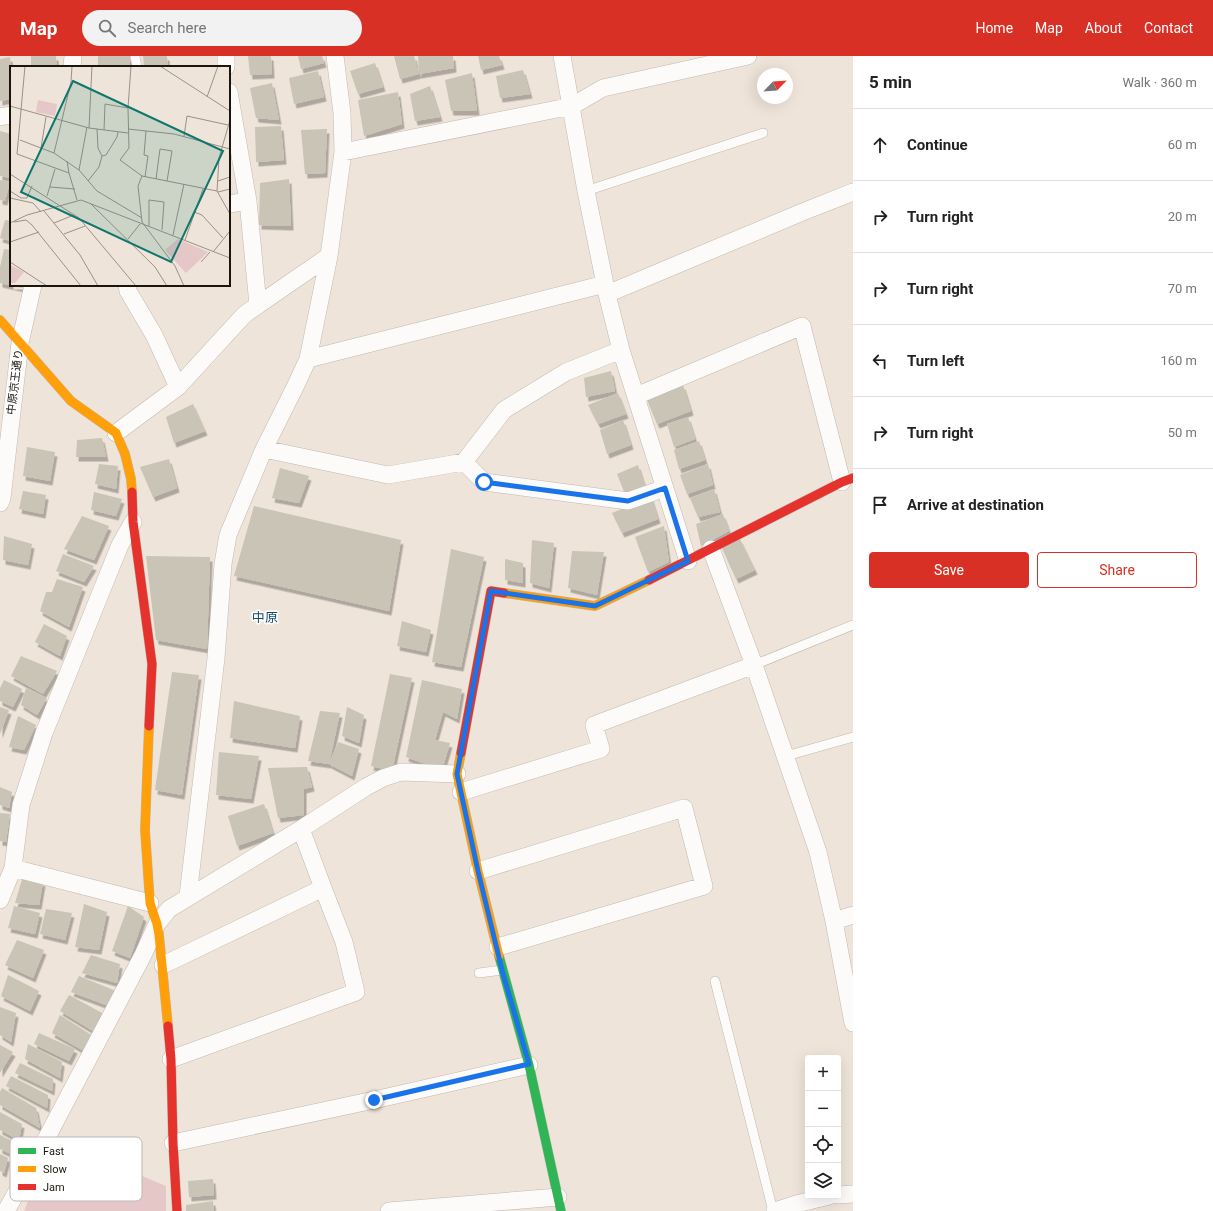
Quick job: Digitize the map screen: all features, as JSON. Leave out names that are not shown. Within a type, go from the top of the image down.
[{"type":"street","points":[[72,66],[73,56]]},
{"type":"street","points":[[188,896],[216,658],[223,564],[228,535],[264,449],[308,358],[328,256],[343,152],[342,113],[335,56]]},
{"type":"street","points":[[562,56],[586,191],[606,289],[621,350],[688,561]]},
{"type":"street","points":[[343,152],[572,106],[603,88],[748,56]]},
{"type":"street","points":[[230,98],[248,202],[258,305]]},
{"type":"street","points":[[0,117],[10,115]]},
{"type":"street","points":[[308,358],[606,289],[853,192]]},
{"type":"street","points":[[230,204],[248,202]]},
{"type":"street","points":[[116,433],[178,387],[244,315],[328,256]]},
{"type":"street","name":"中原京王通り","points":[[0,503],[2,498],[3,454],[20,343],[33,286]]},
{"type":"street","points":[[126,286],[154,335],[178,387]]},
{"type":"street","points":[[0,320],[71,401],[116,433],[125,454],[131,479],[133,522],[152,664],[145,830],[150,903],[158,924],[171,1059],[173,1143],[177,1211]]},
{"type":"street","points":[[389,1211],[559,1204],[529,1064],[502,970],[498,947],[478,871],[457,774],[491,591],[595,606],[848,480],[802,326],[636,396]]},
{"type":"street","points":[[264,449],[388,475],[464,462],[504,410],[566,372],[621,350]]},
{"type":"street","points":[[464,462],[484,482],[628,501],[665,488]]},
{"type":"street","points":[[0,900],[13,868],[21,805],[44,733],[120,545],[133,522]]},
{"type":"street","points":[[711,549],[754,665],[818,852],[834,921],[853,1023]]},
{"type":"street","points":[[461,792],[601,749],[594,725],[754,665]]},
{"type":"street","points":[[48,1137],[158,924],[170,909],[188,896],[383,778],[401,772],[457,774]]},
{"type":"street","points":[[478,871],[684,808],[704,886],[498,947]]},
{"type":"street","points":[[171,1059],[356,992],[344,942],[301,829]]},
{"type":"street","points":[[13,868],[150,903]]},
{"type":"street","points":[[163,965],[323,888]]},
{"type":"street","points":[[834,921],[853,915]]},
{"type":"street","points":[[173,1143],[374,1100],[529,1064]]},
{"type":"street","points":[[841,1195],[853,1194]]},
{"type":"street","points":[[774,1211],[817,1199]]},
{"type":"street","points":[[6,1211],[12,1201]]},
{"type":"lane","points":[[135,56],[137,66]]},
{"type":"lane","points":[[586,191],[763,133]]},
{"type":"lane","points":[[754,665],[853,625]]},
{"type":"lane","points":[[786,756],[853,737]]},
{"type":"lane","points":[[479,973],[502,970]]},
{"type":"lane","points":[[715,981],[774,1211]]},
{"type":"shaded area","points":[[142,1176],[166,1186],[166,1211],[24,1211],[28,1201],[142,1201]]},
{"type":"building","points":[[31,56],[56,56],[57,66],[31,66]]},
{"type":"building","points":[[98,56],[130,56],[130,66],[98,66]]},
{"type":"building","points":[[143,56],[167,56],[168,66],[144,66]]},
{"type":"building","points":[[248,56],[271,56],[272,74],[250,75]]},
{"type":"building","points":[[298,56],[322,56],[324,63],[301,69]]},
{"type":"building","points":[[394,56],[414,56],[419,74],[400,79]]},
{"type":"building","points":[[418,56],[453,56],[454,68],[419,74]]},
{"type":"building","points":[[478,56],[499,56],[502,65],[481,70]]},
{"type":"building","points":[[10,57],[11,66],[10,99],[0,101],[0,59]]},
{"type":"building","points":[[375,63],[383,87],[358,94],[350,71]]},
{"type":"building","points":[[523,70],[530,94],[500,98],[496,76]]},
{"type":"building","points":[[318,71],[324,97],[294,104],[289,78]]},
{"type":"building","points":[[472,73],[477,111],[451,111],[445,80]]},
{"type":"building","points":[[272,83],[279,120],[256,118],[250,88]]},
{"type":"building","points":[[430,86],[440,117],[415,121],[410,94]]},
{"type":"building","points":[[398,92],[402,124],[364,136],[358,100]]},
{"type":"building","points":[[281,126],[284,160],[256,162],[255,127]]},
{"type":"building","points":[[327,129],[325,173],[305,174],[301,130]]},
{"type":"building","points":[[0,131],[10,134],[10,178],[0,176]]},
{"type":"building","points":[[289,179],[291,226],[259,225],[260,183]]},
{"type":"building","points":[[0,180],[10,182],[5,201],[0,200]]},
{"type":"building","points":[[5,220],[10,221],[10,241],[0,238]]},
{"type":"building","points":[[4,249],[10,250],[10,285],[0,283],[0,267]]},
{"type":"building","points":[[611,371],[615,391],[586,397],[584,378]]},
{"type":"building","points":[[683,385],[691,411],[657,424],[647,400]]},
{"type":"building","points":[[618,393],[626,414],[598,424],[588,405]]},
{"type":"building","points":[[193,404],[205,431],[174,443],[166,417]]},
{"type":"building","points":[[688,417],[695,439],[674,447],[667,424]]},
{"type":"building","points":[[623,420],[631,445],[607,454],[600,430]]},
{"type":"building","points":[[102,438],[106,457],[76,457],[77,440]]},
{"type":"building","points":[[699,441],[705,460],[679,469],[674,450]]},
{"type":"building","points":[[27,447],[55,452],[50,481],[23,476]]},
{"type":"building","points":[[169,459],[177,488],[153,497],[140,467]]},
{"type":"building","points":[[99,464],[118,466],[116,489],[95,484]]},
{"type":"building","points":[[708,464],[713,485],[687,494],[680,475]]},
{"type":"building","points":[[638,465],[646,490],[627,499],[617,474]]},
{"type":"building","points":[[280,468],[309,476],[299,503],[272,498]]},
{"type":"building","points":[[714,489],[720,512],[698,517],[690,498]]},
{"type":"building","points":[[23,491],[46,495],[43,514],[19,509]]},
{"type":"building","points":[[94,492],[122,499],[116,516],[91,510]]},
{"type":"building","points":[[651,497],[658,519],[622,533],[612,513]]},
{"type":"building","points":[[254,506],[401,540],[389,611],[234,576]]},
{"type":"building","points":[[723,514],[729,531],[701,546],[696,524]]},
{"type":"building","points":[[82,516],[109,526],[94,560],[64,549]]},
{"type":"building","points":[[664,526],[669,562],[648,572],[635,537]]},
{"type":"building","points":[[4,536],[32,544],[28,565],[3,560]]},
{"type":"building","points":[[740,539],[755,570],[736,579],[722,548]]},
{"type":"building","points":[[532,540],[554,543],[549,588],[530,583]]},
{"type":"building","points":[[451,549],[484,557],[461,667],[432,662]]},
{"type":"building","points":[[572,551],[604,552],[597,595],[568,588]]},
{"type":"building","points":[[63,554],[94,566],[84,582],[56,571]]},
{"type":"building","points":[[146,556],[210,557],[207,649],[156,640]]},
{"type":"building","points":[[505,559],[523,563],[523,583],[505,580]]},
{"type":"building","points":[[57,579],[83,587],[69,627],[40,611],[46,592],[52,592]]},
{"type":"building","points":[[402,621],[431,630],[426,652],[397,646]]},
{"type":"building","points":[[44,624],[67,636],[60,656],[35,642]]},
{"type":"building","points":[[21,656],[57,671],[43,694],[11,676]]},
{"type":"building","points":[[172,672],[199,675],[182,795],[155,790]]},
{"type":"building","points":[[390,674],[412,678],[392,771],[371,766]]},
{"type":"building","points":[[4,680],[22,689],[13,707],[0,701],[0,688]]},
{"type":"building","points":[[422,680],[462,689],[457,719],[443,712],[435,740],[450,743],[442,770],[406,757]]},
{"type":"building","points":[[26,688],[47,698],[37,715],[21,705]]},
{"type":"building","points":[[234,701],[300,716],[295,748],[230,738]]},
{"type":"building","points":[[0,707],[9,710],[0,734]]},
{"type":"building","points":[[347,707],[364,715],[359,743],[342,736]]},
{"type":"building","points":[[320,711],[340,713],[329,764],[308,761]]},
{"type":"building","points":[[18,716],[36,725],[24,750],[9,747]]},
{"type":"building","points":[[338,742],[359,749],[352,776],[329,764]]},
{"type":"building","points":[[219,752],[259,756],[251,799],[216,795]]},
{"type":"building","points":[[307,767],[312,787],[304,789],[304,815],[278,818],[268,768]]},
{"type":"building","points":[[0,787],[12,792],[9,808],[0,805]]},
{"type":"building","points":[[264,804],[273,833],[237,846],[228,816]]},
{"type":"building","points":[[0,813],[10,814],[6,842],[0,841]]},
{"type":"building","points":[[23,876],[43,882],[39,905],[15,903]]},
{"type":"building","points":[[84,904],[107,912],[99,950],[75,947]]},
{"type":"building","points":[[14,906],[40,913],[35,934],[8,928]]},
{"type":"building","points":[[128,906],[144,917],[130,958],[112,951]]},
{"type":"building","points":[[46,909],[72,913],[65,940],[40,934]]},
{"type":"building","points":[[17,940],[44,950],[33,978],[5,965]]},
{"type":"building","points":[[91,955],[120,964],[117,983],[82,973]]},
{"type":"building","points":[[8,975],[39,991],[30,1011],[1,996]]},
{"type":"building","points":[[79,976],[116,991],[106,1005],[71,992]]},
{"type":"building","points":[[69,995],[104,1014],[93,1031],[60,1011]]},
{"type":"building","points":[[0,1007],[16,1013],[11,1042],[0,1035]]},
{"type":"building","points":[[60,1015],[93,1036],[84,1051],[52,1033]]},
{"type":"building","points":[[39,1033],[75,1049],[69,1061],[34,1044]]},
{"type":"building","points":[[28,1044],[62,1062],[60,1078],[25,1059]]},
{"type":"building","points":[[0,1045],[13,1052],[0,1073]]},
{"type":"building","points":[[20,1063],[53,1079],[52,1091],[15,1073]]},
{"type":"building","points":[[11,1076],[48,1095],[47,1108],[6,1086]]},
{"type":"building","points":[[2,1088],[36,1108],[40,1128],[0,1105],[0,1092]]},
{"type":"building","points":[[0,1112],[22,1124],[20,1137],[13,1137],[0,1130]]},
{"type":"building","points":[[0,1135],[10,1140],[10,1154],[0,1149]]},
{"type":"building","points":[[0,1154],[8,1158],[4,1173],[0,1171]]},
{"type":"building","points":[[213,1179],[214,1195],[189,1197],[188,1181]]},
{"type":"building","points":[[213,1201],[214,1211],[186,1211],[186,1205]]},
{"type":"traffic: fast","points":[[499,956],[529,1065],[561,1211]]},
{"type":"traffic: slow","points":[[0,320],[71,401],[116,433],[125,454],[131,479],[132,492]]},
{"type":"traffic: slow","points":[[504,593],[595,606],[649,580]]},
{"type":"traffic: slow","points":[[149,726],[145,830],[150,903],[159,935],[168,1026]]},
{"type":"traffic: slow","points":[[461,753],[457,774],[478,871],[499,956]]},
{"type":"traffic: jam","points":[[649,580],[842,482],[853,478]]},
{"type":"traffic: jam","points":[[132,492],[133,522],[152,664],[149,726]]},
{"type":"traffic: jam","points":[[461,753],[491,591],[504,593]]},
{"type":"traffic: jam","points":[[168,1026],[171,1059],[173,1143],[177,1211]]},
{"type":"district","name":"中原","points":[[265,617]]},
{"type":"route","points":[[374,1100],[529,1064],[502,970],[498,947],[478,871],[457,774],[491,591],[595,606],[688,561],[665,488],[628,501],[484,482]]}]
